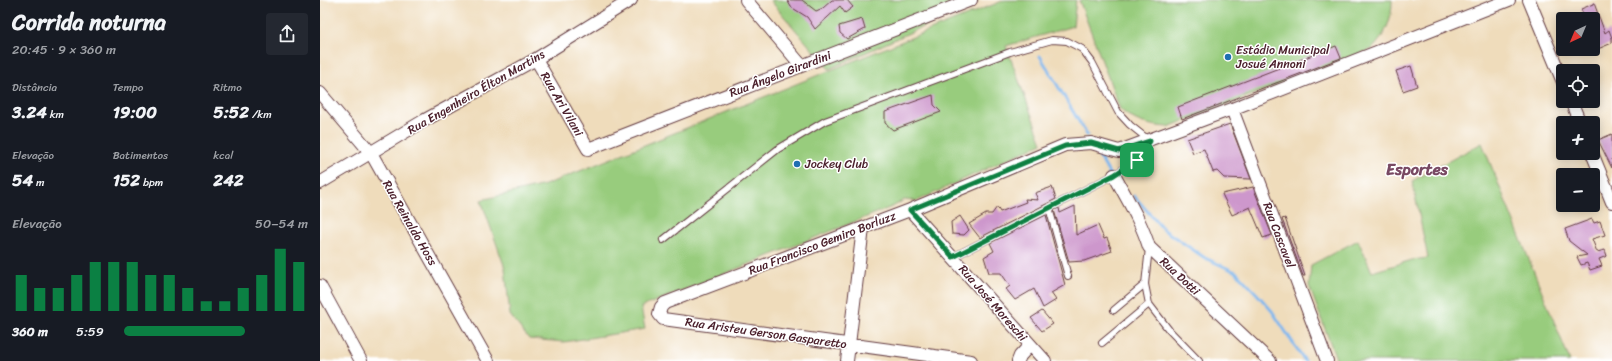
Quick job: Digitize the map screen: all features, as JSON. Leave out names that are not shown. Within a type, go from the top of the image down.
[{"type":"street","name":"Rua Engenheiro Élton Martins","points":[[320,183],[425,120],[536,59],[631,0]]},
{"type":"street","points":[[746,0],[801,66]]},
{"type":"street","name":"Rua Ângelo Girardini","points":[[588,149],[971,0]]},
{"type":"street","name":"Rua Francisco Gemiro Borluzz","points":[[659,314],[661,307],[665,303],[910,210],[1065,146],[1091,143],[1119,151],[1150,141],[1509,0]]},
{"type":"street","points":[[1529,0],[1556,65]]},
{"type":"street","name":"Rua Ari Vilani","points":[[536,59],[588,149]]},
{"type":"street","name":"Rua Reinaldo Hoss","points":[[320,93],[371,153],[488,361]]},
{"type":"street","name":"Rua Cascavel","points":[[1232,109],[1327,361]]},
{"type":"street","points":[[1597,160],[1608,177],[1612,202]]},
{"type":"street","name":"Rua Dotti","points":[[1114,175],[1144,230],[1149,247],[1270,361]]},
{"type":"street","name":"Rua José Moreschi","points":[[910,210],[1044,361]]},
{"type":"street","points":[[847,361],[863,228]]},
{"type":"street","points":[[320,286],[361,361]]},
{"type":"street","name":"Rua Aristeu Gerson Gasparetto","points":[[659,314],[663,319],[971,361]]},
{"type":"street","points":[[1018,361],[1020,356],[1030,345]]},
{"type":"lane","points":[[663,240],[778,149],[825,121],[1010,52],[1052,40],[1067,41],[1082,49],[1092,62],[1118,112],[1130,125],[1150,141],[1137,160],[1114,175],[953,257]]},
{"type":"lane","points":[[1049,208],[1068,276]]},
{"type":"lane","points":[[1149,247],[1145,284],[1149,304],[1169,330],[1199,361]]},
{"type":"lane","points":[[1114,310],[1145,284]]},
{"type":"lane","points":[[1102,343],[1149,304]]},
{"type":"lane","points":[[1189,361],[1194,355]]},
{"type":"green space","points":[[770,0],[977,0],[978,2],[829,69]]},
{"type":"green space","name":"Jockey Club","points":[[1005,0],[1076,0],[1073,26],[1006,46],[1042,143],[917,201],[904,200],[894,206],[641,307],[645,329],[564,342],[529,339],[510,315],[505,268],[481,200],[545,185]]},
{"type":"green space","name":"Estádio Municipal Josué Annoni","points":[[1079,0],[1392,0],[1392,9],[1387,27],[1381,39],[1372,49],[1168,127],[1154,126],[1136,120],[1120,109]]},
{"type":"green space","points":[[1482,143],[1570,361],[1337,361],[1309,286],[1311,265],[1358,240],[1372,272],[1412,260],[1428,258],[1412,181]]},
{"type":"building","points":[[787,0],[802,0],[816,11],[823,8],[832,0],[847,0],[853,7],[845,13],[840,6],[815,29],[807,17],[791,7]]},
{"type":"building","points":[[1594,3],[1597,12],[1582,12],[1581,9]]},
{"type":"building","points":[[862,19],[865,29],[847,39],[840,33],[839,26]]},
{"type":"building","points":[[1600,19],[1605,33],[1609,30],[1612,43],[1600,48]]},
{"type":"building","points":[[1336,46],[1341,58],[1182,119],[1178,107]]},
{"type":"building","points":[[1411,66],[1417,86],[1403,91],[1396,71]]},
{"type":"building","points":[[933,95],[934,105],[941,112],[893,130],[885,123],[885,112]]},
{"type":"building","points":[[1230,124],[1251,179],[1224,178],[1217,171],[1213,172],[1204,149],[1193,153],[1187,139]]},
{"type":"building","points":[[1612,134],[1612,168],[1600,144],[1600,139]]},
{"type":"building","points":[[1052,187],[1056,199],[980,238],[969,224],[986,214],[992,214],[997,207],[1000,212],[1026,202],[1025,199],[1038,200],[1035,193]]},
{"type":"building","points":[[1253,187],[1272,235],[1263,238],[1250,207],[1232,215],[1222,194]]},
{"type":"building","points":[[1075,206],[1076,235],[1098,225],[1104,239],[1107,238],[1112,251],[1084,261],[1069,262],[1054,210],[1059,208],[1060,213]]},
{"type":"building","points":[[1046,215],[1065,285],[1051,293],[1056,300],[1043,308],[1034,289],[1015,300],[1006,289],[1010,286],[1001,273],[989,273],[984,257],[994,251],[990,243]]},
{"type":"building","points":[[960,216],[969,230],[964,235],[952,234],[951,222]]},
{"type":"building","points":[[1285,218],[1305,276],[1303,276],[1282,219]]},
{"type":"building","points":[[1592,219],[1594,223],[1600,221],[1605,235],[1592,239],[1597,252],[1605,250],[1607,256],[1599,259],[1602,266],[1590,270],[1587,263],[1581,265],[1577,257],[1587,255],[1569,241],[1565,229]]},
{"type":"building","points":[[1042,311],[1053,324],[1042,331],[1031,318]]},
{"type":"waterway","points":[[1040,56],[1087,135]]},
{"type":"waterway","points":[[1096,151],[1110,175]]},
{"type":"waterway","points":[[1134,196],[1164,230],[1205,258],[1236,272],[1272,311],[1305,361]]},
{"type":"place","name":"Estádio Municipal Josué Annoni","points":[[1228,57]]},
{"type":"place","name":"Jockey Club","points":[[797,164]]},
{"type":"district","name":"Esportes","points":[[1417,169]]},
{"type":"route","points":[[1150,141],[1137,160],[1114,175],[953,257],[910,210],[1065,146],[1091,143],[1119,151],[1150,141]]}]
